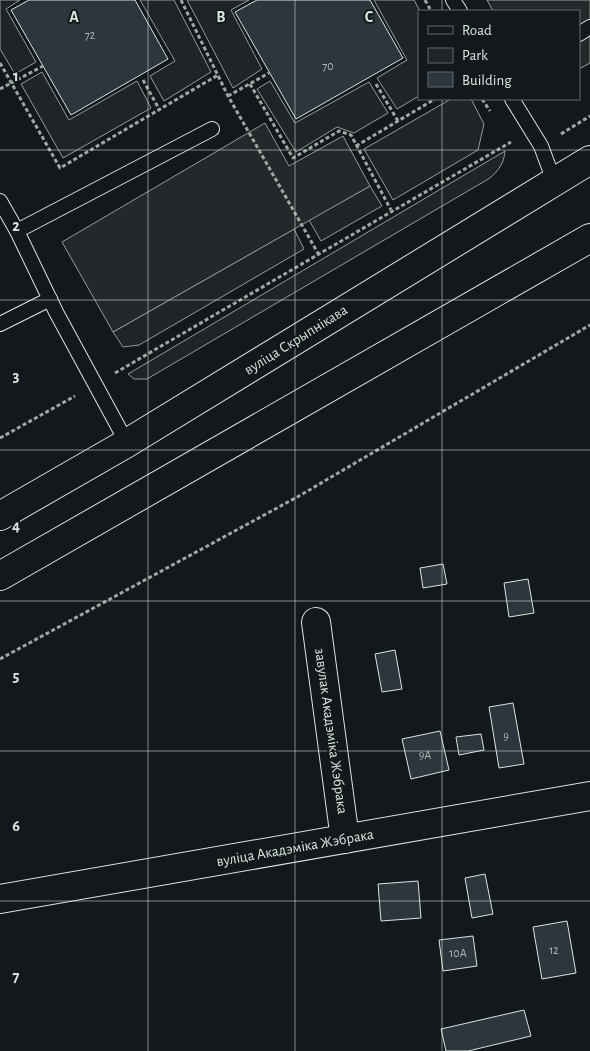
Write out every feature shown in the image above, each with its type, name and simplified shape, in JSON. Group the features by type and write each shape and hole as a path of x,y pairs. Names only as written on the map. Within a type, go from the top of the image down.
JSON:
{"main road":[{"name":"вуліца Скрыпнікава","path":"0,516 127,443 590,160"},
{"path":"0,576 590,238"},
{"name":"завулак Акадэміка Жэбрака","path":"316,622 345,840"},
{"name":"вуліца Акадэміка Жэбрака","path":"0,899 590,796"}],"lane":[{"path":"513,100 541,146 554,181"},
{"path":"17,231 212,129"},
{"path":"0,201 127,443"},
{"path":"0,324 50,299"}],"path":[{"path":"180,0 228,96 319,255"},
{"path":"0,63 60,168 218,74"},
{"path":"0,89 43,66"},
{"path":"228,96 269,73"},
{"path":"143,80 159,109"},
{"path":"250,84 293,158 339,131 351,135 391,210"},
{"path":"376,84 398,121"},
{"path":"356,146 433,100"},
{"path":"0,438 319,255 391,210 508,142 541,146 590,116"},
{"path":"0,659 299,496 590,325"}],"green space":[{"path":"0,0 20,0 6,9 36,62 15,74 0,49"},
{"path":"140,0 174,0 211,72 164,101 150,76 175,61"},
{"path":"187,0 249,0 231,10 262,69 233,88"},
{"path":"374,0 414,0 419,10 418,97 397,109 377,78 407,60"},
{"path":"42,72 69,120 137,81 151,108 63,158 21,84"},
{"path":"270,81 295,123 369,82 388,113 354,133 337,127 296,152 257,89"},
{"path":"449,100 472,100 484,124 478,150 393,200 364,149"},
{"path":"505,151 504,159 490,178 147,379 134,379 128,374"},
{"path":"370,186 382,206 321,241 309,220"},
{"path":"294,229 304,249 139,345 123,347 113,332"}],"shaded area":[{"path":"487,0 590,0 590,63 580,68 580,10 492,10"},
{"path":"265,123 289,166 343,136 370,186 113,332 62,242"}],"building":[{"path":"29,0 135,0 168,59 71,115 11,10"},
{"path":"257,0 370,0 403,58 296,119 235,12"},
{"path":"443,564 447,584 423,588 420,568"},
{"path":"528,579 534,613 509,617 504,583"},
{"path":"395,650 402,689 382,692 375,654"},
{"path":"513,703 524,764 499,768 489,707"},
{"path":"440,731 449,770 411,779 402,739"},
{"path":"481,734 484,750 459,755 456,737"},
{"path":"485,874 493,914 472,918 465,878"},
{"path":"418,881 421,918 381,921 378,884"},
{"path":"567,921 576,973 542,979 533,927"},
{"path":"473,936 477,966 443,971 439,940"},
{"path":"524,1010 531,1036 468,1051 446,1051 441,1029"}]}
